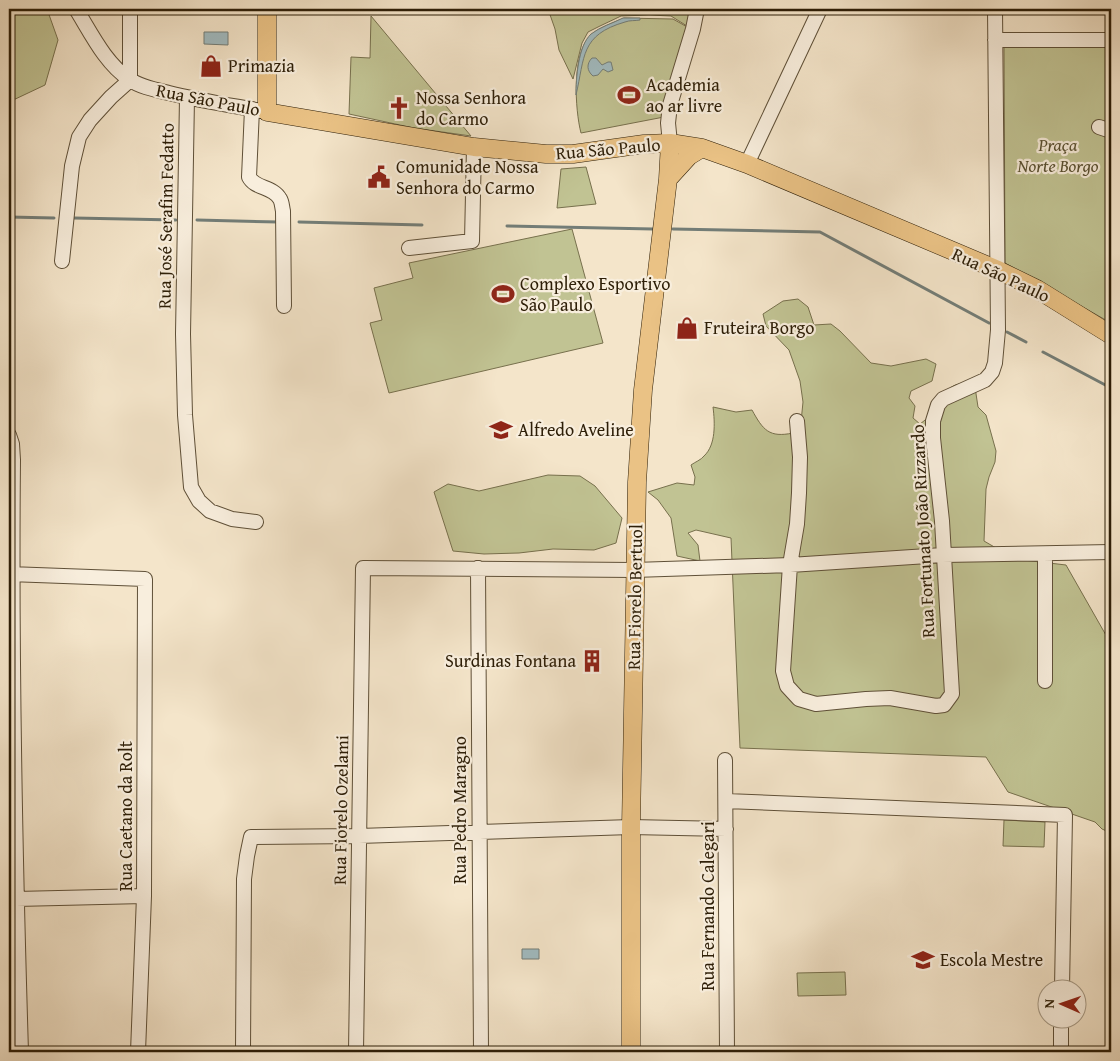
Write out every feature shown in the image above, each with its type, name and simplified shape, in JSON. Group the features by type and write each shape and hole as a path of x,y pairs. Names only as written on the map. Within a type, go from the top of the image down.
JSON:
{"main road":[{"path":"260,110 267,9"},
{"name":"Rua São Paulo","path":"260,110 474,148 546,154 573,154 644,144 670,143 702,148 747,164 998,270 1037,289 1111,335"},
{"name":"Rua Fiorelo Bertuol","path":"631,1052 631,827 637,482 643,390 668,179 670,143"},
{"path":"668,179 689,156 702,148"}],"street":[{"name":"Rua São Paulo","path":"76,9 103,53 130,80 153,90 187,98 260,110"},
{"path":"62,262 72,166 79,137 90,120 130,80 130,9"},
{"path":"670,143 668,123 670,105 693,29 696,9"},
{"path":"747,164 820,9"},
{"name":"Rua Fortunato João Rizzardo","path":"790,565 784,671 787,686 799,700 816,704 890,698 936,706 944,704 952,694 942,521 933,422 938,405 943,399 985,380 992,372 995,362 998,330 998,270 995,9"},
{"path":"995,40 1111,40"},
{"name":"Rua José Serafim Fedatto","path":"187,98 183,334 185,415 191,487 199,501 210,511 232,520 256,522"},
{"path":"260,110 249,177 252,182 273,191 280,198 283,211 284,306"},
{"path":"409,248 472,242 474,148"},
{"path":"790,565 800,493 800,457 796,421"},
{"path":"10,441 13,460 10,574 16,900 22,1052"},
{"path":"478,568 634,570 790,565 943,555 1111,552"},
{"path":"1045,554 1045,681"},
{"name":"Rua Fiorelo Ozelami","path":"356,1052 363,568 478,568"},
{"name":"Rua Pedro Maragno","path":"478,568 481,1052"},
{"name":"Rua Caetano da Rolt","path":"10,574 145,579 144,896 138,1052"},
{"name":"Rua Fernando Calegari","path":"725,760 727,1052"},
{"path":"726,801 1065,815 1062,978"},
{"path":"243,1052 244,879 251,837 359,836 631,827 726,829"},
{"path":"16,900 144,896"},
{"path":"1061,1028 1061,1052"}],"green space":[{"path":"9,9 47,9 58,40 45,85 9,102"},
{"path":"548,9 692,9 687,26 671,16 621,16 588,32 582,43 573,79 559,50 555,29"},
{"path":"371,16 471,136 414,128 349,114 351,57 370,58"},
{"path":"624,18 673,19 689,28 664,117 581,133 577,110 576,81 585,42 592,34 603,27"},
{"name":"Praça Norte Borgo","path":"1004,47 1111,47 1111,323 1005,263"},
{"path":"586,167 596,204 557,208 561,169"},
{"name":"Complexo Esportivo São Paulo","path":"572,229 603,343 389,393 370,323 382,320 374,288 413,278 409,263"},
{"path":"798,299 808,307 814,325 831,324 871,363 891,366 926,359 936,364 932,381 911,391 909,398 915,406 913,418 920,424 931,414 944,394 953,386 966,384 975,387 978,407 986,415 996,451 995,462 986,489 984,541 1015,559 1066,565 1111,644 1111,833 1102,829 1095,822 1008,792 986,757 740,748 731,538 696,530 688,533 698,545 700,561 677,556 671,518 658,500 648,492 677,483 694,485 695,477 691,465 703,457 713,440 713,407 736,412 752,410 763,427 768,431 778,434 793,433 801,422 803,402 800,381 789,350 766,326 763,314 783,301"},
{"path":"548,475 580,476 595,486 622,518 616,543 594,550 553,549 519,553 484,554 453,551 434,492 448,484 479,491"},
{"path":"1004,820 1045,822 1044,847 1003,846"},
{"path":"845,972 846,995 798,996 797,973"}],"water":[{"path":"623,18 640,18 640,20 627,21 610,27 592,41 584,59 576,95 579,63 583,46 587,39 602,27"},
{"path":"204,32 228,32 228,45 204,44"},
{"path":"592,58 596,58 602,65 611,62 613,70 608,72 603,69 598,75 593,76 589,72 588,67"},
{"path":"522,949 539,949 539,959 522,959"}],"waterway":[{"path":"9,217 54,218"},
{"path":"74,218 176,220"},
{"path":"197,220 278,222"},
{"path":"299,222 422,225"},
{"path":"507,226 653,229"},
{"path":"673,229 820,232 989,323"},
{"path":"1007,332 1026,342"},
{"path":"1043,352 1111,388"}],"place":[{"name":"Primazia","path":"211,66"},
{"name":"Academia ao ar livre","path":"629,95"},
{"name":"Nossa Senhora do Carmo","path":"399,108"},
{"name":"Comunidade Nossa Senhora do Carmo","path":"379,177"},
{"name":"Complexo Esportivo São Paulo","path":"503,294"},
{"name":"Fruteira Borgo","path":"687,328"},
{"name":"Alfredo Aveline","path":"501,430"},
{"name":"Surdinas Fontana","path":"592,661"},
{"name":"Escola Mestre","path":"923,960"}]}
